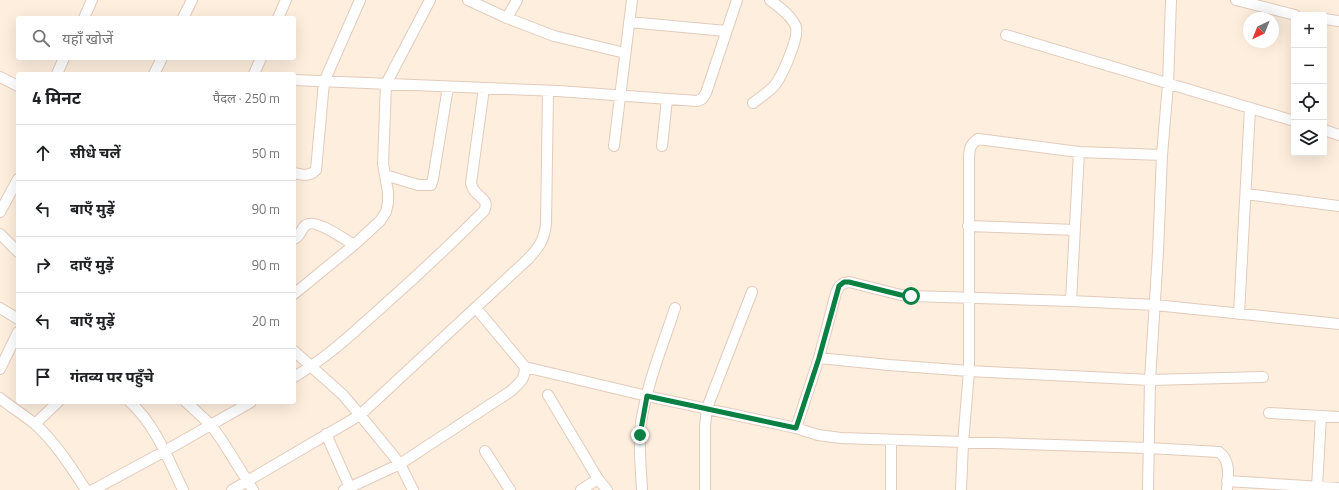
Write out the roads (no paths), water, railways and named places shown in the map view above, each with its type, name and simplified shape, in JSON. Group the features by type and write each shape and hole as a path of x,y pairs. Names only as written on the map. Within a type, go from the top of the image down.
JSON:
{"street":[{"path":"85,16 92,0"},
{"path":"184,16 192,0"},
{"path":"279,16 286,0"},
{"path":"296,174 304,176 312,174 316,170 324,82 360,0"},
{"path":"296,292 380,221 386,212 388,192 383,164 386,84 430,0"},
{"path":"468,0 507,18 554,36 625,53"},
{"path":"507,18 516,0"},
{"path":"614,146 619,95 632,0"},
{"path":"296,80 548,91 697,101 702,99 706,93 737,0"},
{"path":"753,103 773,87 779,79 797,34 793,20 770,0"},
{"path":"1148,490 1150,380 1162,155 1168,84 1171,0"},
{"path":"1236,0 1256,3 1291,14"},
{"path":"1327,19 1339,21"},
{"path":"629,22 726,31"},
{"path":"1006,35 1291,120"},
{"path":"58,72 63,60"},
{"path":"155,72 161,60"},
{"path":"255,72 260,60"},
{"path":"0,77 16,85"},
{"path":"385,175 418,185 431,185 448,87"},
{"path":"296,376 332,352 436,259 484,211 486,202 482,196 474,190 471,183 484,88"},
{"path":"232,490 360,415 540,247 545,236 548,91"},
{"path":"662,146 667,99"},
{"path":"1239,314 1250,108"},
{"path":"1327,131 1339,135"},
{"path":"961,490 969,371 969,149 972,143 978,139 1079,152 1162,155"},
{"path":"1071,301 1079,152"},
{"path":"0,212 16,183"},
{"path":"1246,194 1339,206"},
{"path":"296,238 301,234 304,226 310,223 317,224 354,244"},
{"path":"968,226 1075,230"},
{"path":"0,234 16,250"},
{"path":"796,428 819,358 836,293 839,286 844,282 906,296 968,297 1155,305 1339,324"},
{"path":"705,490 705,426 707,408 752,292"},
{"path":"0,308 16,318"},
{"path":"476,308 525,367 647,396 796,428 818,435 841,438 1149,448 1220,452 1228,462 1227,485 1339,488"},
{"path":"642,490 640,435 647,396 675,308"},
{"path":"0,369 16,336"},
{"path":"296,353 342,395 360,415 400,464 413,490"},
{"path":"819,358 969,371 1150,380 1263,377"},
{"path":"326,434 348,489 400,464 511,391 522,381 525,375 525,367"},
{"path":"548,395 598,479 607,490"},
{"path":"0,398 35,424 64,456 86,490"},
{"path":"35,424 56,404"},
{"path":"132,404 147,422 165,451 183,490"},
{"path":"188,404 211,425 253,490"},
{"path":"93,490 248,404"},
{"path":"1269,413 1339,417"},
{"path":"1312,488 1321,416"},
{"path":"891,440 891,490"},
{"path":"485,451 510,490"},
{"path":"581,490 598,479"}]}
